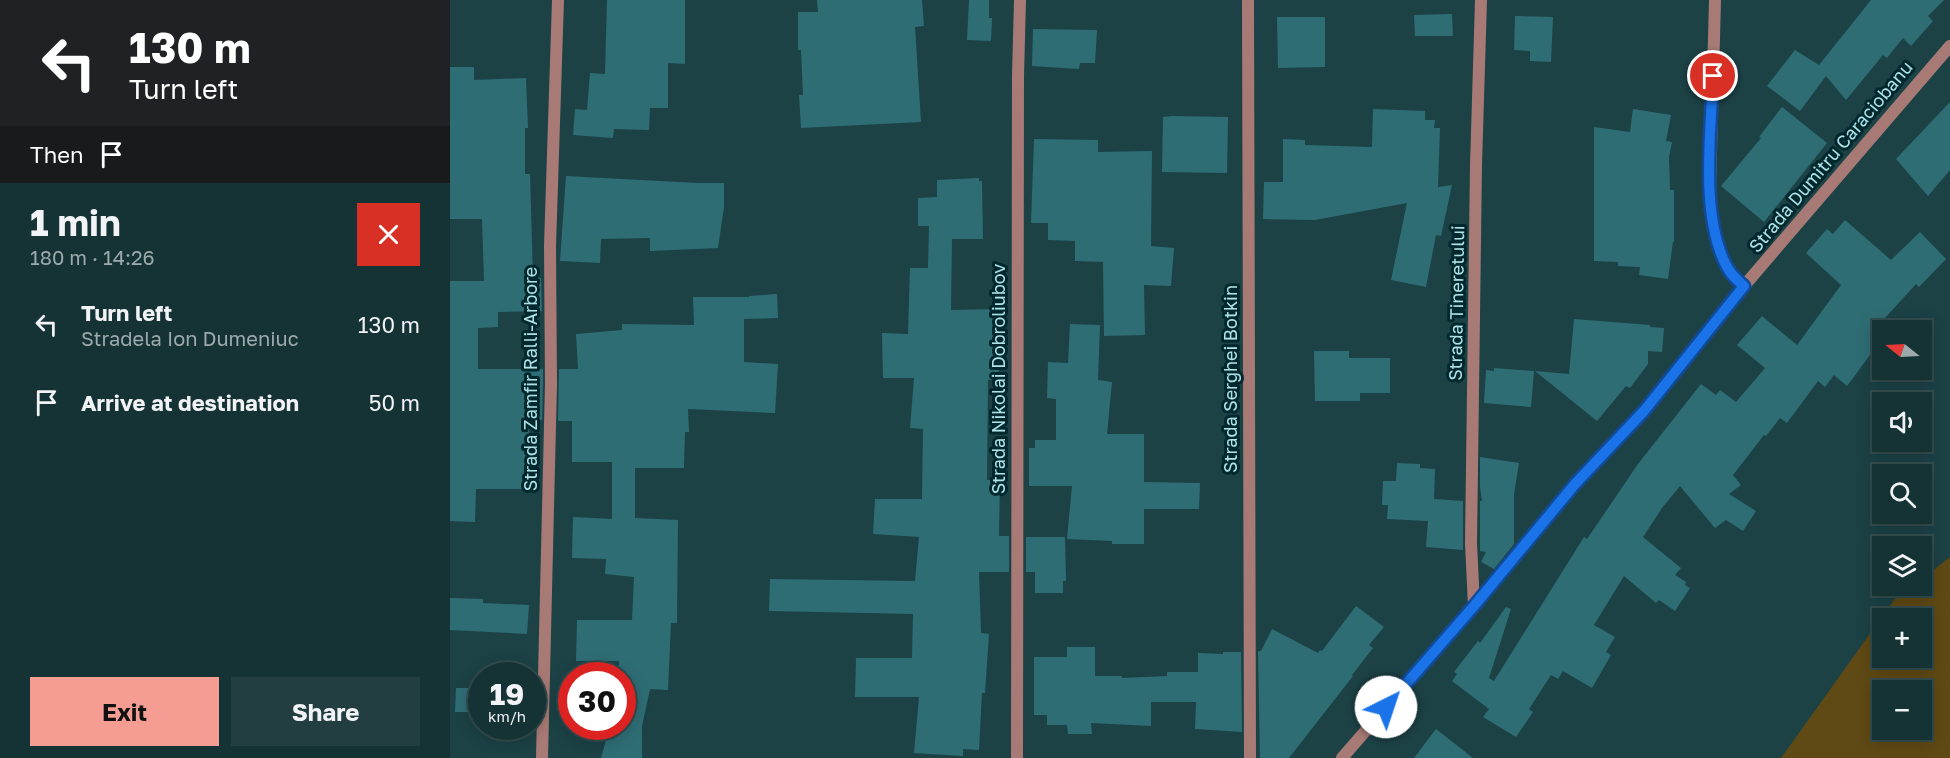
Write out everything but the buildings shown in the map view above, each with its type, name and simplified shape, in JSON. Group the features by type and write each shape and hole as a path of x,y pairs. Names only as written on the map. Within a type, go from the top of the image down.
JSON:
{"street":[{"name":"Strada Zamfir Ralli-Arbore","path":"542,758 551,384 550,246 558,0"},
{"name":"Strada Nikolai Dobroliubov","path":"1017,758 1017,110 1020,0"},
{"name":"Strada Serghei Botkin","path":"1248,0 1250,758"},
{"name":"Strada Tineretului","path":"1474,606 1471,543 1476,165 1481,0"},
{"path":"1715,0 1711,213 1718,245 1726,265 1744,286"},
{"name":"Strada Dumitru Caraciobanu","path":"1342,758 1474,606 1575,484 1644,411 1744,286 1950,46"}],"shaded area":[{"path":"1950,557 1950,758 1781,758 1872,631 1872,668 1932,668 1932,608 1888,608 1899,596 1932,596 1932,571"}],"route":[{"path":"1386,707 1474,606 1575,484 1644,411 1744,286 1726,265 1718,245 1711,213 1713,76"}]}
